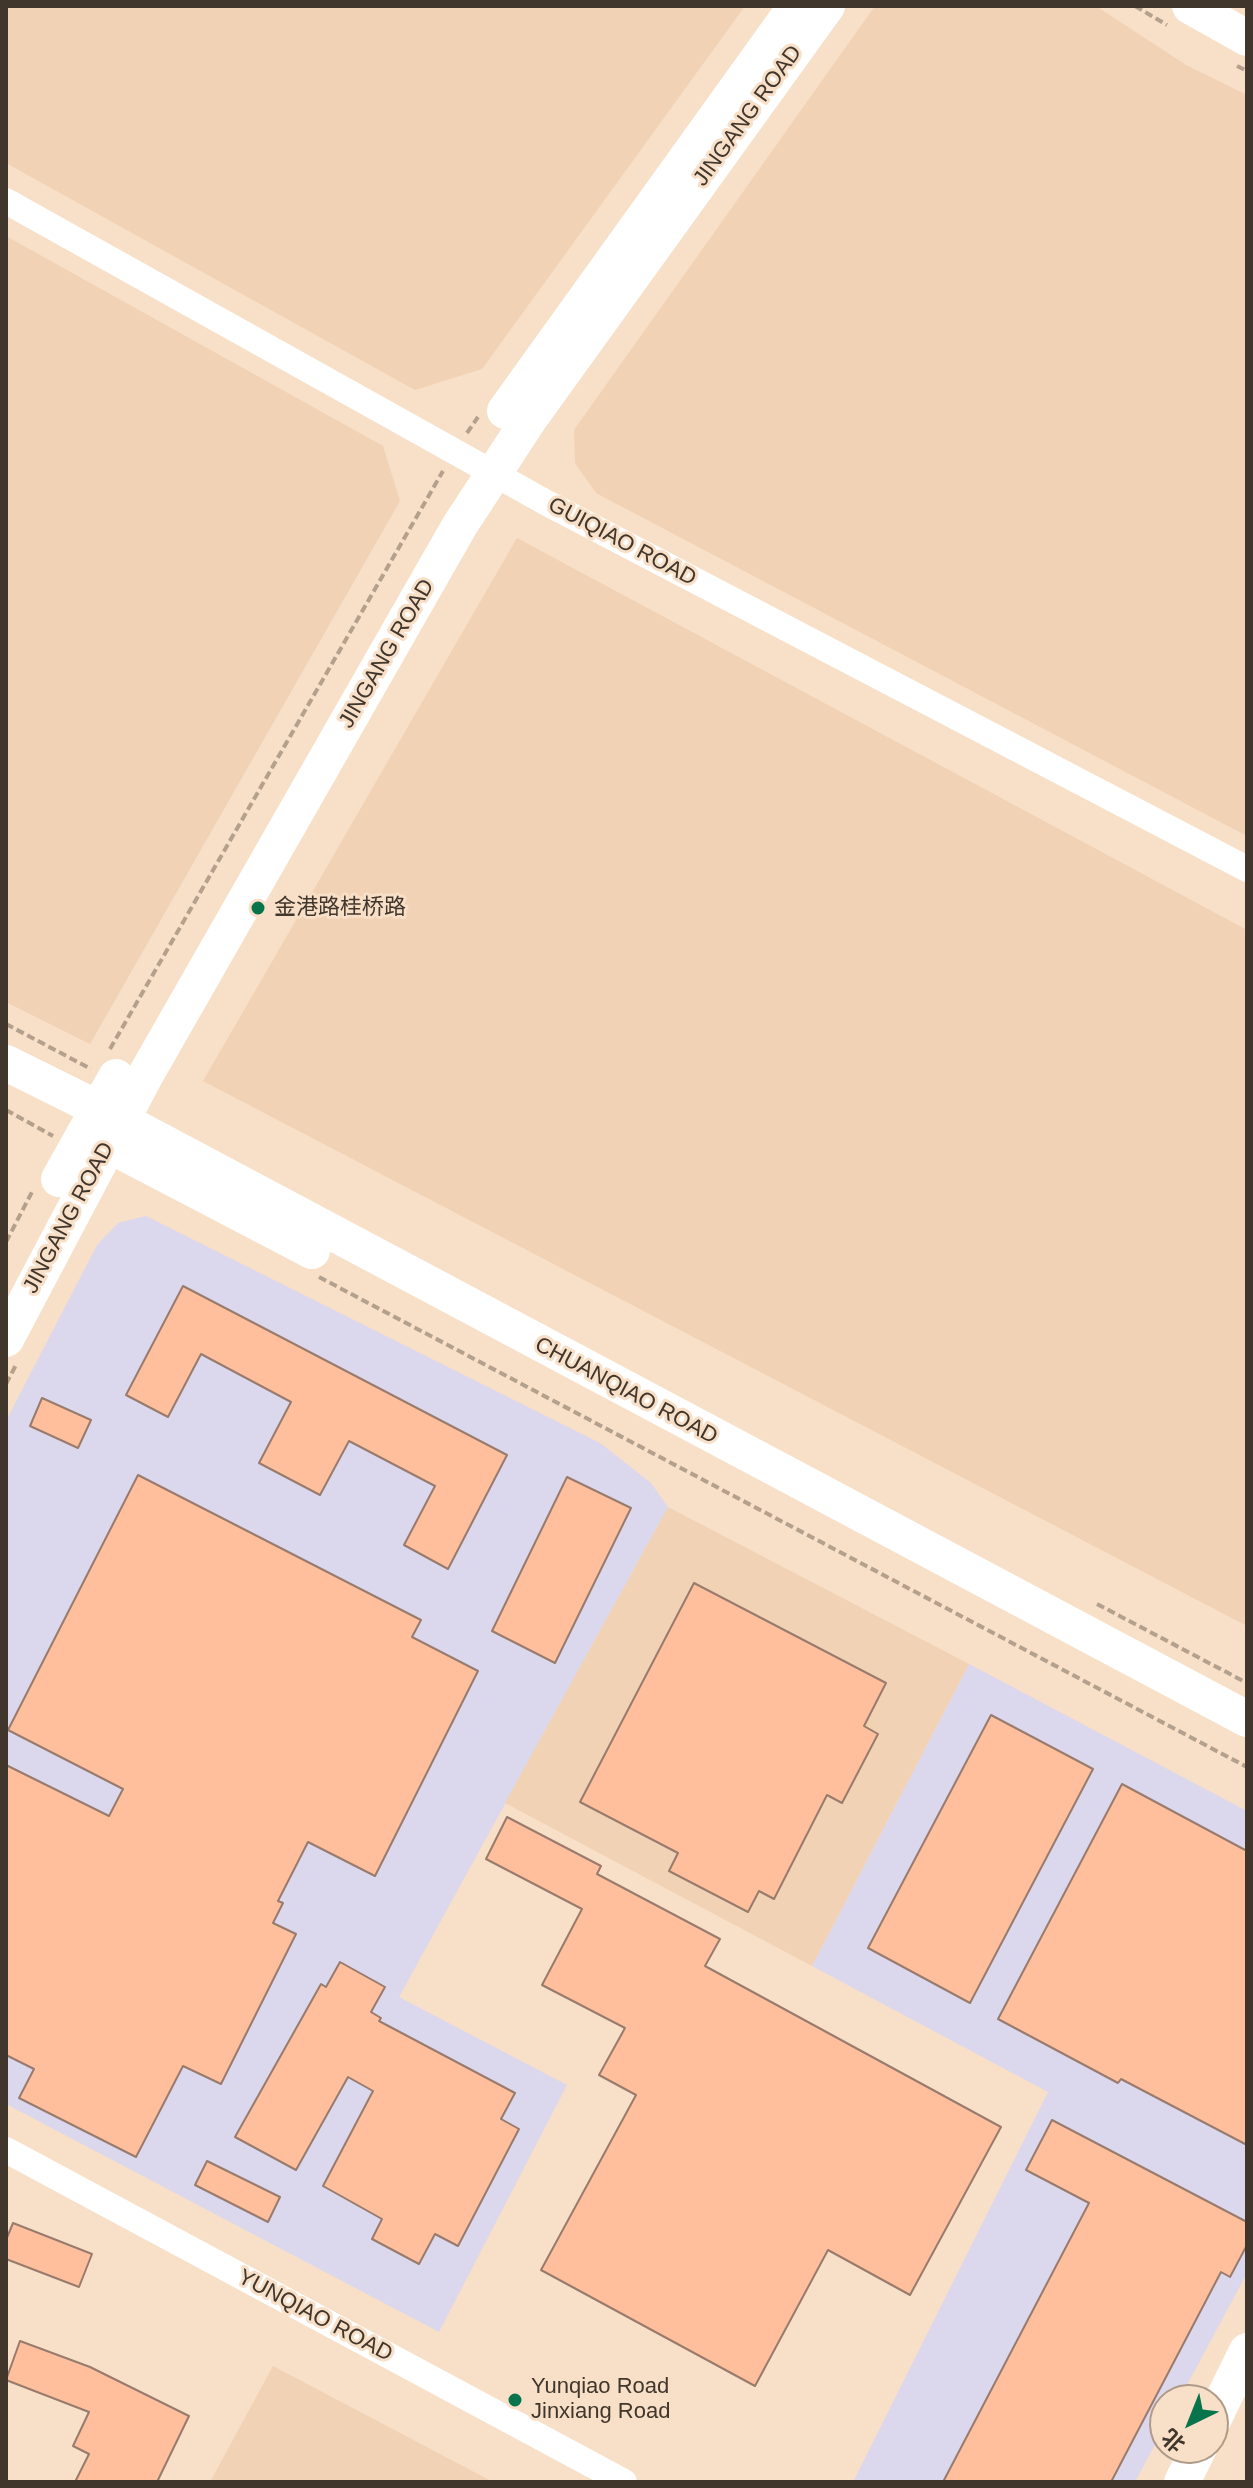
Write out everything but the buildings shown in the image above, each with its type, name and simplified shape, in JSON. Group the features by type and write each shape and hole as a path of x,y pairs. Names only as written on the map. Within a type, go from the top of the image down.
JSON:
{"street":[{"name":"JINGANG ROAD","path":"6,1284 90,1128 473,461 796,6"},
{"name":"JINGANG ROAD","path":"473,461 827,6"},
{"path":"1190,6 1247,38"},
{"name":"GUIQIAO ROAD","path":"6,201 473,461 1247,869"},
{"name":"CHUANQIAO ROAD","path":"6,1063 90,1128 1247,1742"},
{"name":"CHUANQIAO ROAD","path":"6,1089 90,1128 1247,1719"},
{"name":"JINGANG ROAD","path":"13,1347 90,1128"},
{"name":"YUNQIAO ROAD","path":"6,2150 624,2482"},
{"path":"1229,2388 1247,2351"},
{"path":"1182,2482 1191,2464"}],"path":[{"path":"107,1055 473,461 479,416"},
{"path":"6,1110 90,1128"},
{"path":"6,1242 37,1182"},
{"path":"308,1271 1247,1767"},
{"path":"6,1384 13,1347"}],"shaded area":[{"path":"6,6 745,6 482,369 415,390 6,163"},
{"path":"875,6 1096,6 1186,65 1247,95 1247,836 596,493 575,463 574,430"},
{"path":"6,236 383,446 400,501 90,1044 6,1002"},
{"path":"517,538 1247,930 1247,1626 203,1081"},
{"path":"146,1216 600,1443 651,1483 668,1507 399,1997 567,2085 439,2332 6,2104 6,1421 97,1245 118,1223"},
{"path":"668,1507 969,1664 812,1966 505,1803"},
{"path":"969,1664 1247,1811 1247,2273 1188,2384 1149,2384 1149,2456 1135,2482 853,2482 1048,2092 812,1966"},
{"path":"273,2366 493,2482 210,2482"}],"place":[{"name":"金港路桂桥路","path":"258,908"},
{"name":"Yunqiao Road Jinxiang Road","path":"515,2400"}]}
